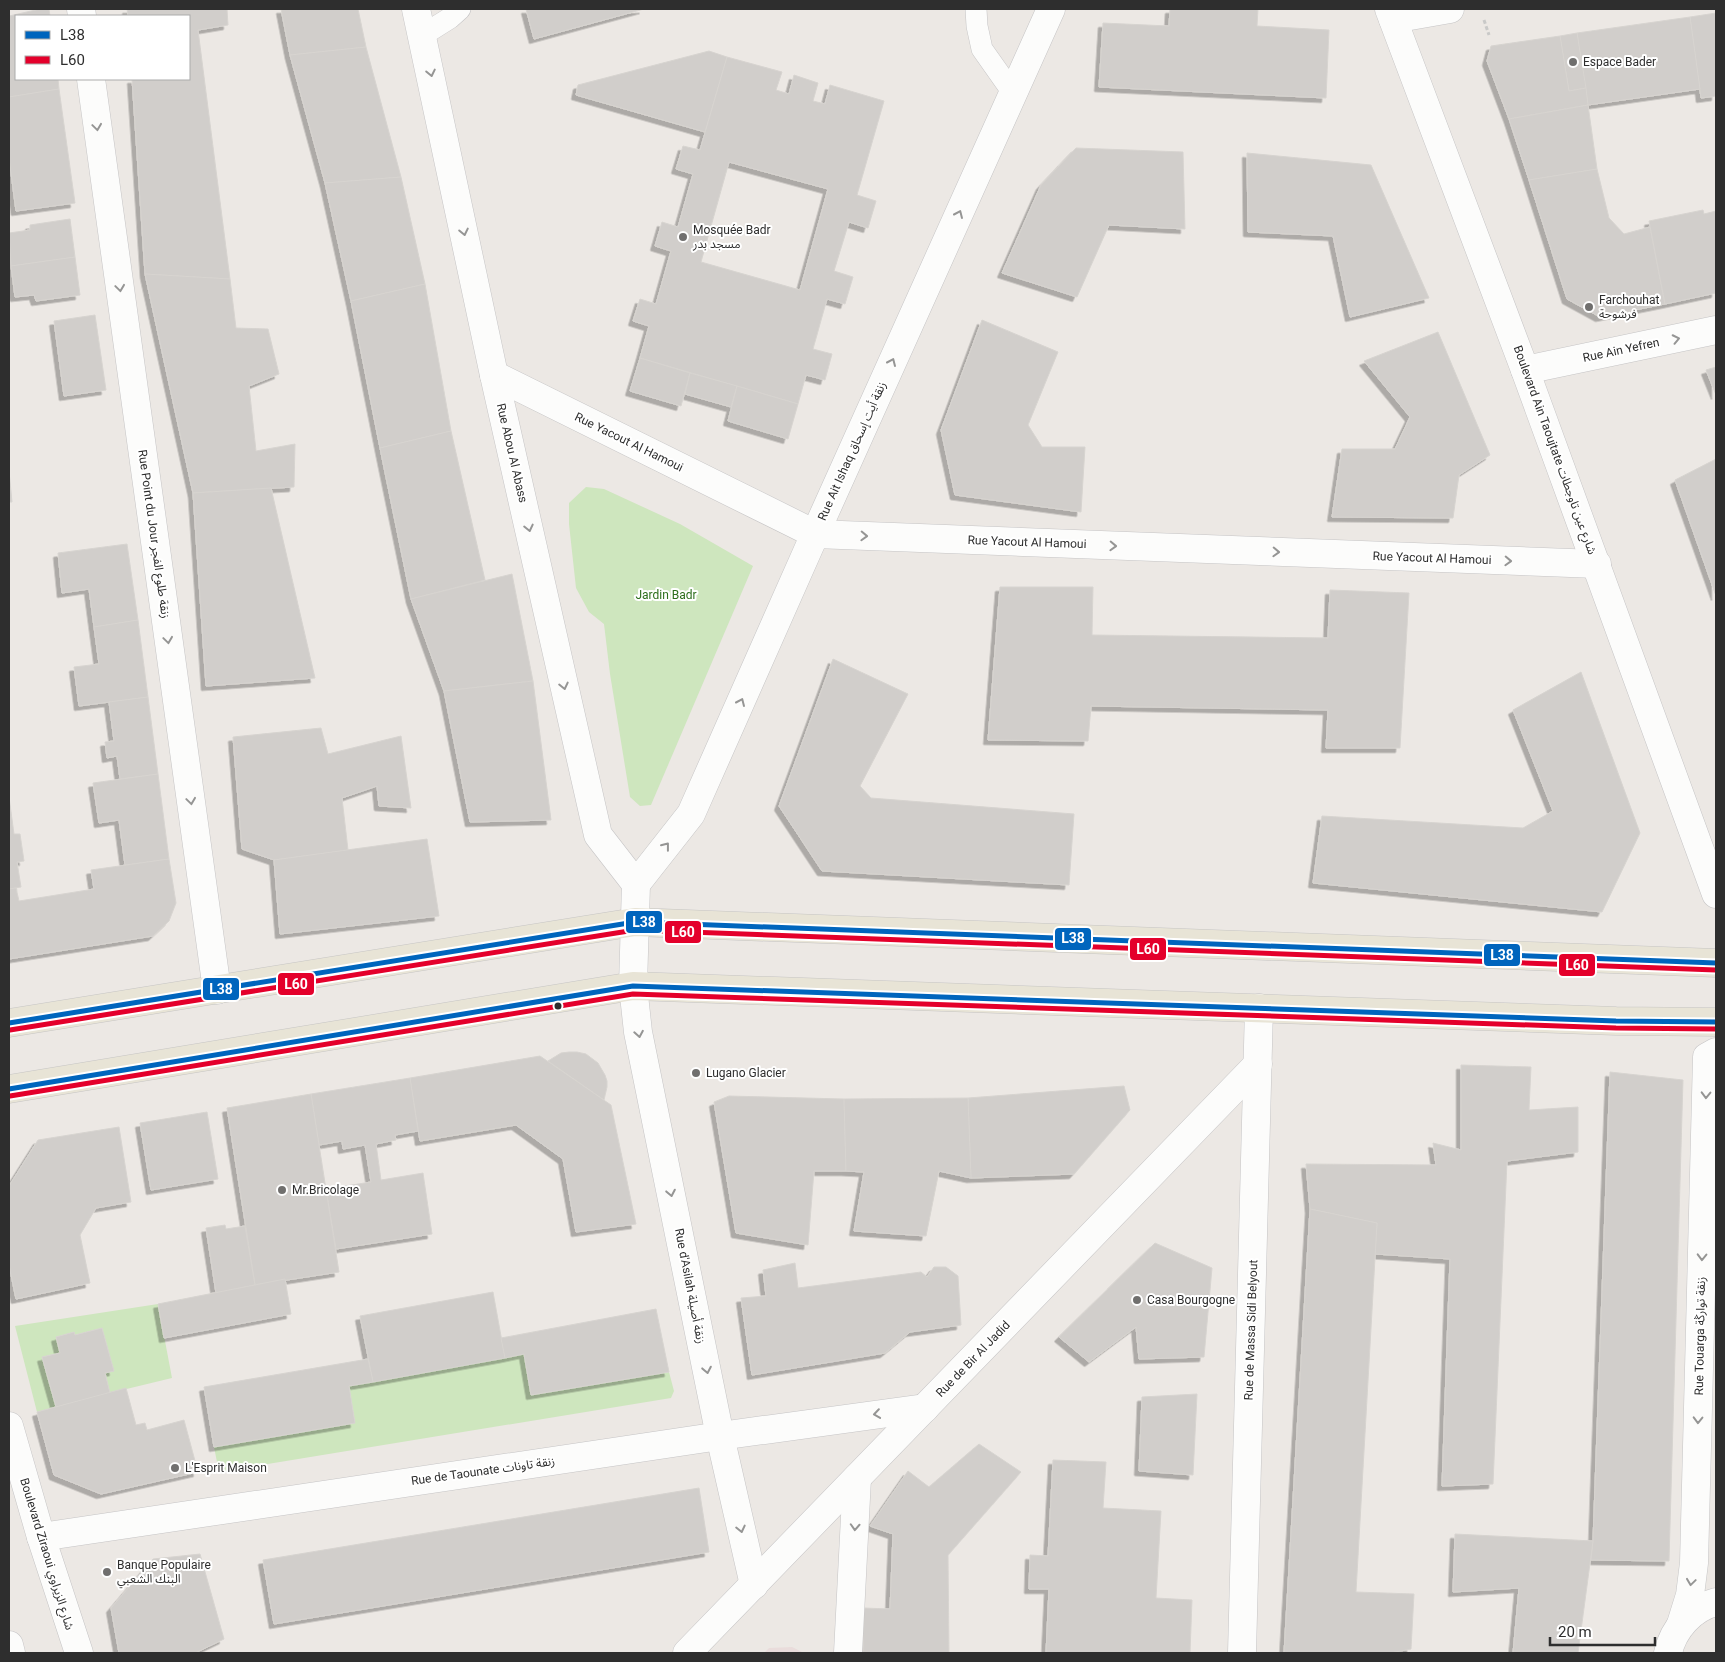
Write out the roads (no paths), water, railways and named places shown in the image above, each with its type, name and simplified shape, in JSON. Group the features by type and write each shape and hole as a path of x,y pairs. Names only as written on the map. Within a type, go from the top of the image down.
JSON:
{"main road":[{"path":"9,1023 635,922 1716,963"},
{"path":"9,1089 633,986 1616,1021 1716,1022"}],"street":[{"name":"Rue Abou Al Abass","path":"416,9 494,375 598,835 636,884"},
{"name":"Rue Ait Ishaq زنقة أيت إسحاق","path":"636,884 691,814 1051,9"},
{"path":"1391,14 1450,9"},
{"name":"Boulevard Ain Taoujtate شارع عين تاوجطات","path":"1391,14 1597,564 1716,894"},
{"name":"Rue Point du Jour زنقة طلوع الفجر","path":"91,80 217,990"},
{"name":"Rue Ain Yefren","path":"1525,370 1716,330"},
{"name":"Rue Yacout Al Hamoui","path":"494,375 815,534 1597,564"},
{"name":"Rue d'Asilah زنقة أصيلة","path":"636,884 633,986 638,1032 720,1436 754,1585"},
{"name":"Rue de Massa Sidi Belyout","path":"1242,1653 1259,1008"},
{"name":"Rue Touarga زنقة توارݣة","path":"1681,1624 1690,1594 1694,1563 1707,1057 1716,1052"},
{"name":"Rue de Bir Al Jadid","path":"688,1653 1258,1064"},
{"name":"Rue de Taounate زنقة تاونات","path":"41,1537 720,1436 926,1408"},
{"name":"Boulevard Ziraoui شارع الزيراوي","path":"9,1426 41,1537 78,1653"},
{"path":"848,1653 857,1478"},
{"path":"1668,1653 1670,1643 1681,1624 1696,1611 1716,1602"},
{"path":"9,1645 11,1653"}],"lane":[{"path":"423,35 450,18 460,9"},
{"path":"976,9 982,49 1013,92"}],"place":[{"name":"Espace Bader","path":"1573,62"},
{"name":"Mosquée Badr مسجد بدر","path":"683,237"},
{"name":"Farchouhat فرشوحة","path":"1589,307"},
{"name":"Lugano Glacier","path":"696,1073"},
{"name":"Mr.Bricolage","path":"282,1190"},
{"name":"Casa Bourgogne","path":"1137,1300"},
{"name":"L'Esprit Maison","path":"175,1468"},
{"name":"Banque Populaire البنك الشعبي","path":"107,1572"}],"park label":[{"name":"Jardin Badr","path":"666,595"}]}
